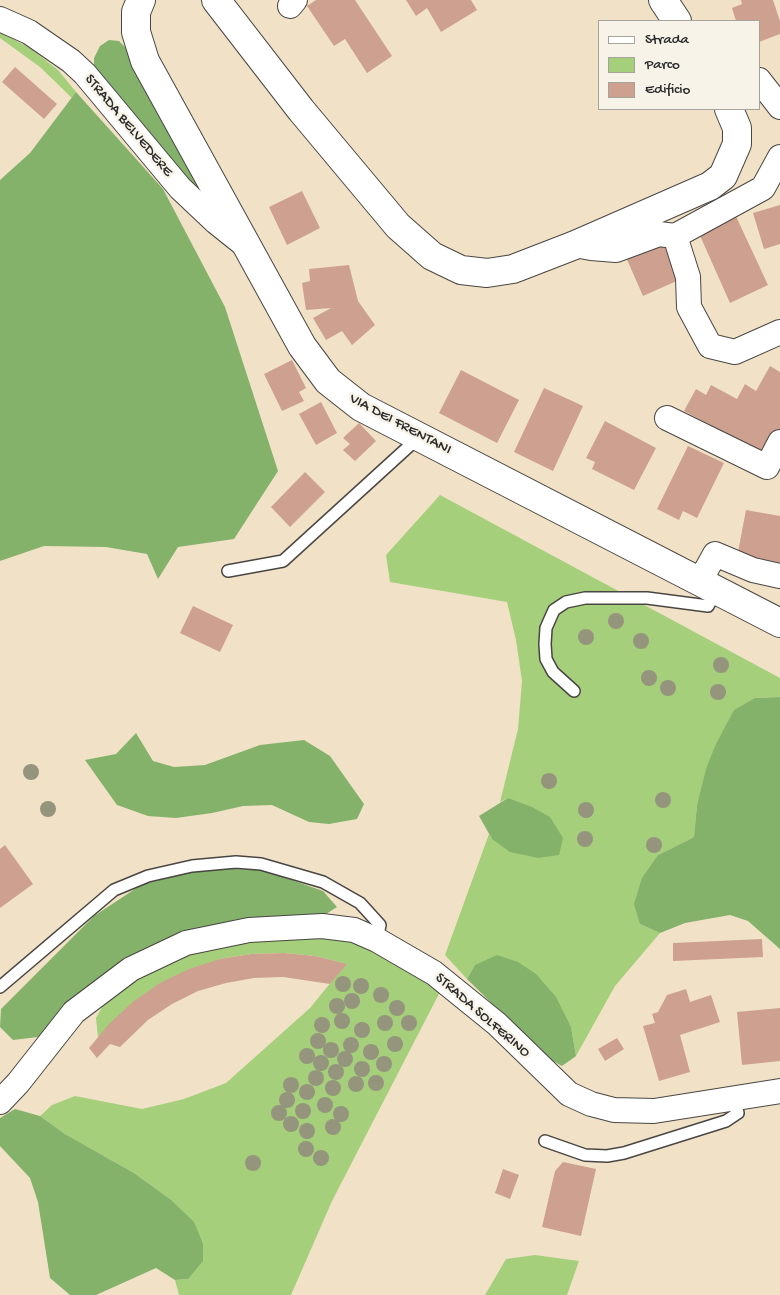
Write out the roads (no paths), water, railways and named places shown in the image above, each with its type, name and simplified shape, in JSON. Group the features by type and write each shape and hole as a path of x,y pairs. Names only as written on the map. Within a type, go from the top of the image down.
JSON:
{"main road":[{"name":"VIA DEI FRENTANI","path":"141,0 136,12 136,32 144,61 302,346 328,381 361,407 780,623"},
{"path":"216,0 301,110 392,219 432,256 461,270 487,273 512,268 575,244 710,186 723,176 737,144 736,128 729,110"},
{"path":"663,0 676,20"}],"street":[{"name":"STRADA BELVEDERE","path":"0,19 29,32 71,61 85,74 180,188 216,222 247,246"},
{"path":"760,81 780,107"},
{"path":"575,244 590,248 616,250 658,234 675,236 763,188 780,157"},
{"path":"675,236 688,277 689,307 710,346 735,352 780,332"},
{"path":"666,418 767,466 780,442"},
{"path":"709,585 715,554 753,570 780,576"},
{"name":"STRADA SOLFERINO","path":"0,1102 18,1083 74,1012 131,969 186,943 249,930 322,926 354,930 377,940 434,972 497,1024 569,1094 591,1104 614,1110 654,1111 780,1091"}],"lane":[{"path":"228,572 283,561 419,436"},
{"path":"574,691 553,672 546,659 546,628 554,610 566,602 585,598 648,598 708,606 709,585"},
{"path":"0,987 114,890 148,876 192,866 236,862 261,864 322,882 360,903 380,925 377,940"},
{"path":"545,1140 585,1155 607,1156 624,1153 726,1121 738,1113 735,1098"}]}
